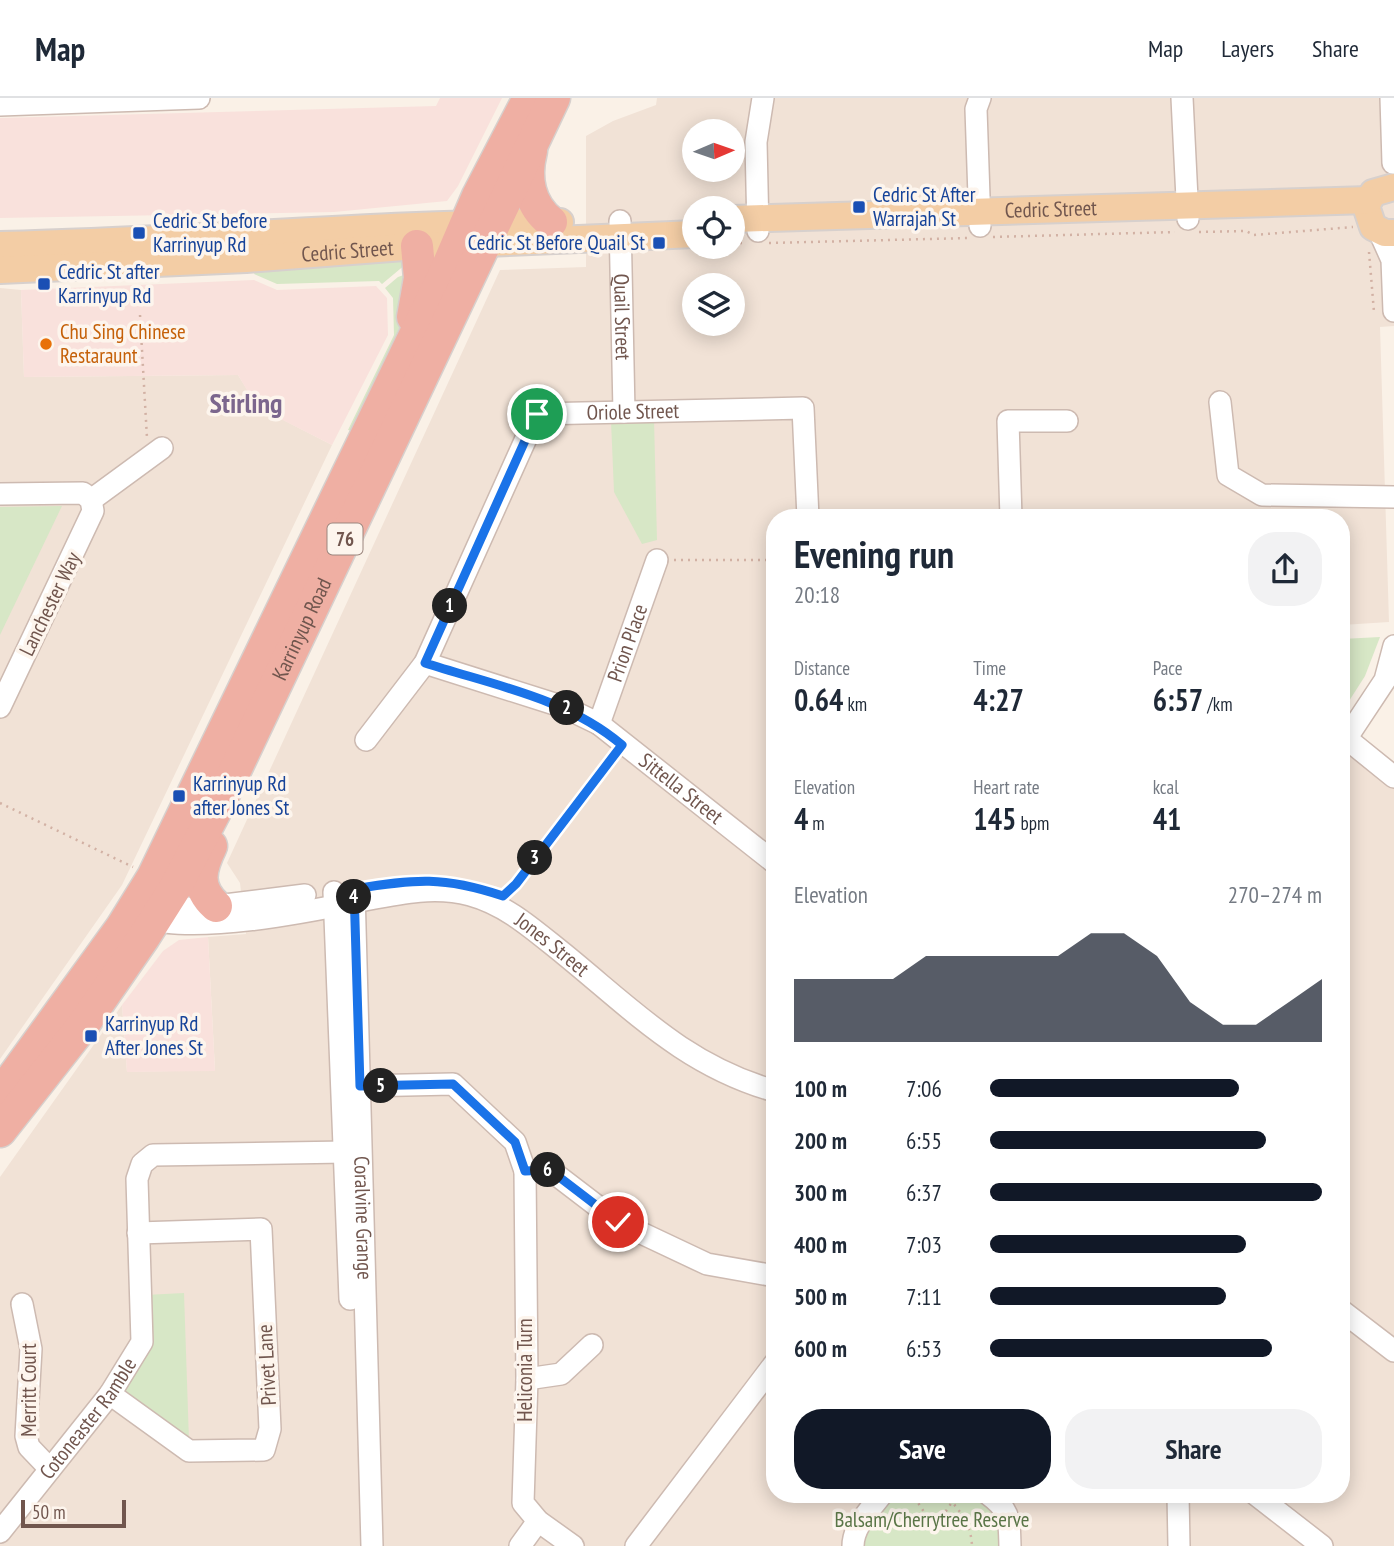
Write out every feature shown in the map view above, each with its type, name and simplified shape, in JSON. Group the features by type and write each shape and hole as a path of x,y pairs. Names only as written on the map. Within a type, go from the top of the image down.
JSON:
{"highway":[{"name":"Karrinyup Road","path":"0,1095 221,800 475,233 529,98"},
{"name":"Karrinyup Road","path":"0,1131 81,1028 147,901 400,366 554,98"},
{"path":"536,133 528,162 528,184 533,203 551,222"},
{"path":"400,366 418,292 417,246"},
{"path":"216,906 202,889 200,876 215,838 221,800"}],"main road":[{"path":"1373,227 1380,189 1393,175"},
{"name":"Cedric Street","path":"748,231 983,228 1332,216 1373,227"},
{"name":"Cedric Street","path":"246,248 417,246 475,233 551,222 682,233"},
{"name":"Cedric Street","path":"0,270 67,256 475,233 620,229 682,222"},
{"name":"Cedric Street","path":"0,245 67,256"}],"street":[{"path":"0,105 199,98"},
{"path":"748,231 763,98"},
{"path":"980,98 976,109 983,228"},
{"path":"1182,98 1188,222"},
{"path":"1391,98 1393,175"},
{"path":"1373,227 1393,257 1384,312"},
{"name":"Quail Street","path":"620,229 624,412"},
{"path":"1220,402 1228,475 1262,495 1394,496"},
{"name":"Oriole Street","path":"366,740 425,663 537,414 803,408 807,509"},
{"path":"1011,509 1008,421 1067,421"},
{"path":"0,494 70,491 83,493 91,500 158,451"},
{"name":"Lanchester Way","path":"0,707 89,521 93,510 91,500"},
{"name":"Prion Place","path":"598,724 657,560"},
{"path":"1350,733 1385,680 1394,646"},
{"name":"Sittella Street","path":"425,663 564,707 598,724 766,856"},
{"path":"1350,746 1394,777"},
{"name":"Jones Street","path":"147,901 184,925 207,924 428,879 471,885 503,896 538,919 687,1037 723,1058 766,1073"},
{"name":"Jones Street","path":"147,901 192,909 427,891 459,893 488,902 518,918 688,1055 728,1075 766,1088"},
{"name":"Coralvine Grange","path":"344,897 360,1086 372,1546"},
{"name":"Coralvine Grange","path":"344,897 346,1152 358,1546"},
{"path":"360,1086 453,1084 515,1142 525,1171 550,1170 618,1222 707,1264 766,1274"},
{"name":"Cotoneaster Ramble","path":"0,1532 110,1394 142,1342 136,1179 142,1164 153,1155 346,1152"},
{"name":"Heliconia Turn","path":"525,1171 527,1379 523,1503 538,1521 573,1546"},
{"name":"Privet Lane","path":"110,1394 189,1451 264,1450 270,1429 261,1229 138,1233"},
{"name":"Merritt Court","path":"22,1304 32,1349 26,1436 29,1447 50,1469"},
{"path":"1350,1317 1394,1351"},
{"path":"1350,1332 1394,1365"},
{"path":"527,1379 561,1374 592,1345"},
{"path":"636,1546 766,1375"},
{"path":"853,1546 853,1538 875,1503"},
{"path":"1000,1503 1004,1506 1009,1521 1010,1546"},
{"path":"1178,1503 1179,1546"},
{"path":"1267,1503 1322,1546"},
{"path":"520,1546 538,1521"}],"path":[{"path":"748,231 1188,222 1246,231 1254,235 1373,227 1384,312"},
{"path":"141,316 145,431 158,451"},
{"path":"657,560 766,560"},
{"path":"503,896 516,884 622,745"},
{"path":"0,803 147,901"},
{"path":"919,1503 926,1515 944,1514 951,1503"},
{"path":"953,1503 964,1515 972,1533 972,1546"}],"shaded area":[{"path":"440,98 502,98 458,186 447,201 334,212 0,218 0,118 436,106"},
{"path":"657,98 1394,98 1394,326 1380,327 1389,622 1350,624 1350,509 766,509 766,1503 1350,1503 1351,752 1394,787 1394,1546 0,1546 0,1177 122,1005 127,1072 215,1070 208,937 246,934 240,883 227,863 500,270 586,267 586,136 613,121 656,105"},
{"path":"254,280 277,290 376,286 387,298 388,335 332,445 257,407 238,375 24,377 21,290"},
{"path":"0,288 21,290 24,377 238,375 258,407 332,445 122,885 0,1059"},
{"path":"208,937 215,1071 127,1072 122,1005 163,951 179,940"}],"green space":[{"path":"385,255 406,264 382,284 379,281 277,284 254,274 256,269"},
{"path":"412,272 406,314 365,401 360,427 354,431 348,430 394,335 393,298 385,288 398,277"},
{"path":"654,419 657,540 642,544 614,492 611,421"},
{"path":"62,506 0,635 0,507"},
{"path":"1380,637 1365,676 1350,699 1350,639"},
{"path":"184,1293 189,1441 118,1392 145,1295"},
{"name":"Balsam/Cherrytree Reserve","path":"877,1503 991,1503 1010,1546 853,1546"}],"place":[{"name":"Cedric St After Warrajah St","path":"859,207"},
{"name":"Cedric St before Karrinyup Rd","path":"139,233"},
{"name":"Cedric St Before Quail St","path":"659,243"},
{"name":"Cedric St after Karrinyup Rd","path":"44,284"},
{"name":"Chu Sing Chinese Restaraunt","path":"46,344"},
{"name":"Karrinyup Rd after Jones St","path":"179,796"},
{"name":"Karrinyup Rd After Jones St","path":"91,1036"}],"district":[{"name":"Stirling","path":"246,403"}],"route":[{"path":"537,414 425,663 564,707 598,724 622,745 516,884 503,896 471,885 428,879 354,889 360,1086 453,1084 515,1142 525,1171 550,1170 618,1222"}]}
